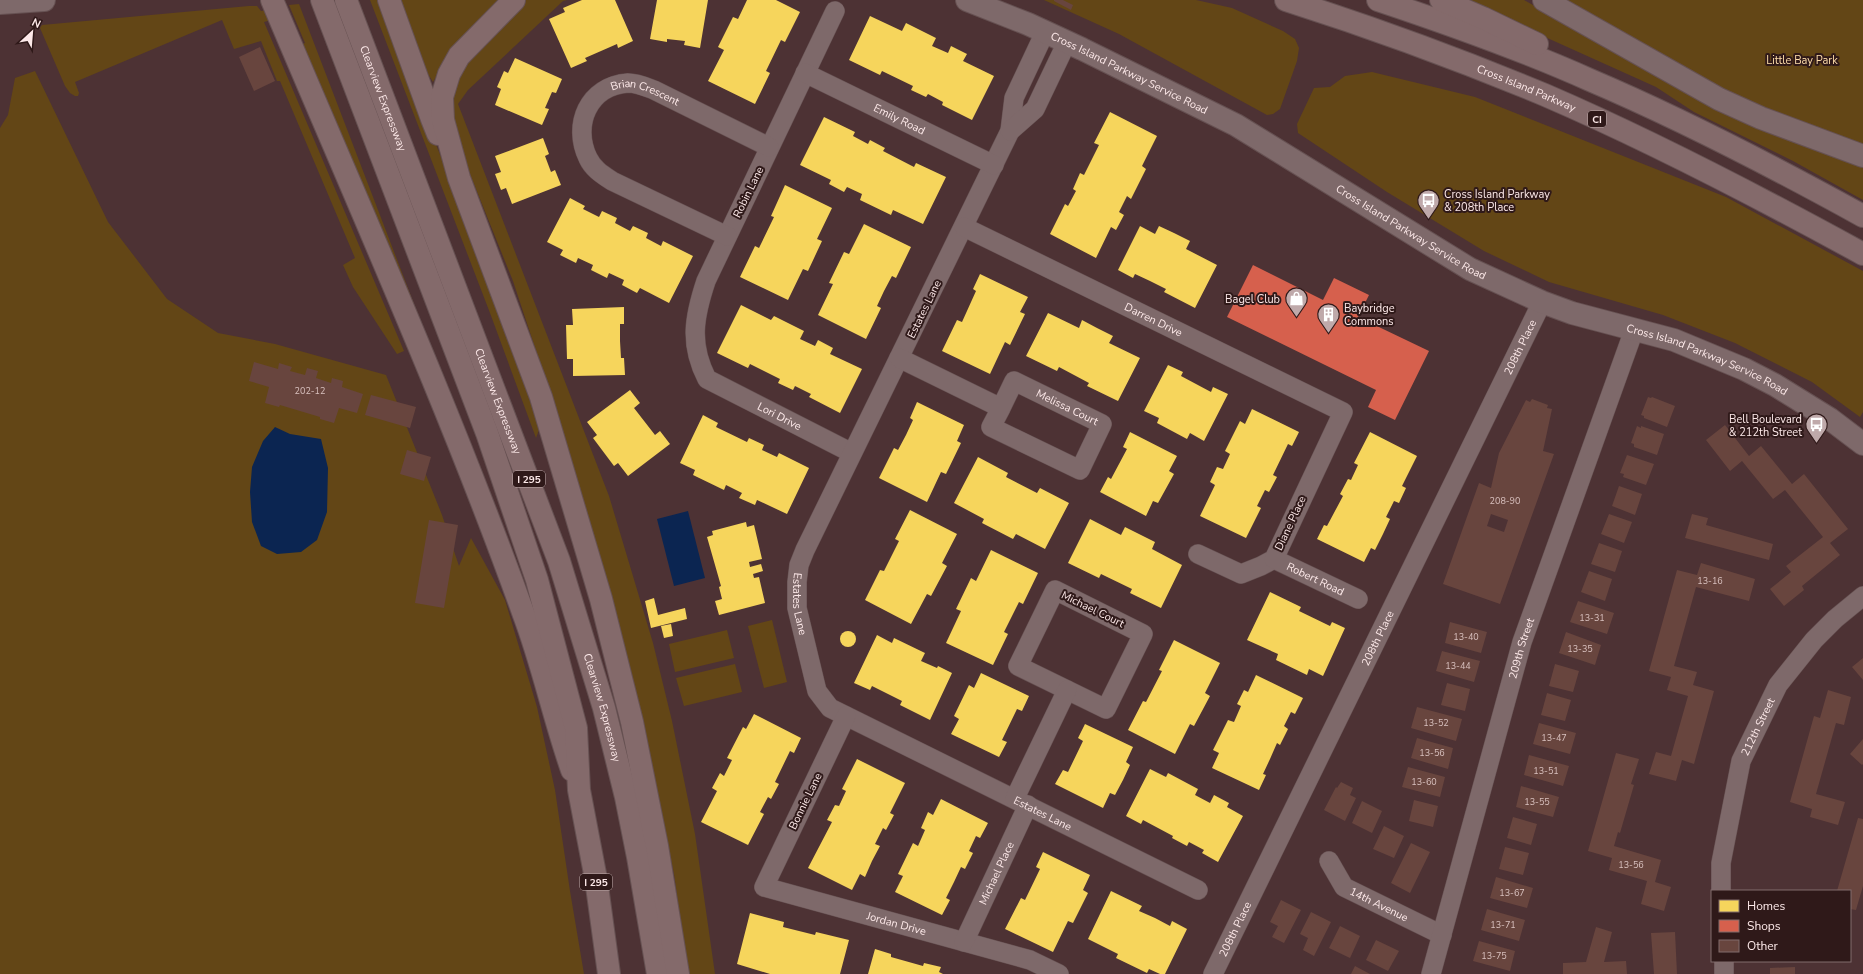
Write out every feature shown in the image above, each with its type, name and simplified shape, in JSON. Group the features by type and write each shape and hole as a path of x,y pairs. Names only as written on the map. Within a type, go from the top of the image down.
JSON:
{"highway":[{"path":"272,0 402,305 488,519 526,617 561,739 579,790"},
{"name":"Clearview Expressway","path":"346,0 559,561 604,708 626,797 640,865 658,974"},
{"path":"389,0 432,119 459,178 541,397 601,599 632,722 657,846 678,974"},
{"path":"459,178 442,120 442,97 449,74 459,56 514,0"},
{"path":"1268,0 1319,11"},
{"name":"Cross Island Parkway","path":"1286,0 1461,61 1566,105 1684,159 1863,254"},
{"path":"1378,0 1445,23 1554,64 1701,130"},
{"path":"1441,0 1552,51 1863,216"},
{"name":"Clearview Expressway","path":"322,1 517,517 537,580 576,728 579,790 596,879 609,974"}],"street":[{"path":"0,3 44,0"},
{"name":"Cross Island Parkway Service Road","path":"967,0 1067,42 1236,125 1470,269 1542,302 1572,313 1674,340 1744,369 1775,385 1830,419 1863,444"},
{"path":"1544,0 1720,99 1761,118 1863,156"},
{"name":"Robin Lane","path":"707,379 700,366 695,346 695,325 698,304 706,281 835,11"},
{"name":"Estates Lane","path":"1045,32 1014,98 1010,131 805,550 799,565 797,582 797,608 817,691 830,708 1198,890"},
{"name":"Estates Lane","path":"1010,131 1034,109 1067,42"},
{"name":"Emily Road","path":"805,73 994,165"},
{"name":"Brian Crescent","path":"727,236 612,181 598,172 588,159 582,142 581,126 584,112 592,100 613,86 628,83 640,84 770,147"},
{"name":"Darren Drive","path":"964,227 1343,412"},
{"name":"208th Place","path":"1213,974 1542,302"},
{"name":"209th Street","path":"1431,974 1522,642 1634,330"},
{"path":"899,358 1001,408"},
{"name":"Lori Drive","path":"707,379 852,453"},
{"name":"Melissa Court","path":"1014,381 1102,424 1080,470 991,427 1001,408 1014,381"},
{"name":"Diane Place","path":"1198,554 1241,574 1262,566 1274,559 1343,412"},
{"name":"Robert Road","path":"1274,559 1358,599"},
{"name":"Michael Court","path":"1055,590 1143,634 1106,709 1067,690 1018,666 1055,590"},
{"name":"212th Street","path":"1721,890 1721,863 1742,762 1778,685 1814,640 1835,619 1863,596"},
{"path":"1021,802 1067,690"},
{"name":"Bonnie Lane","path":"764,887 846,716"},
{"name":"Michael Place","path":"964,942 1021,802"},
{"name":"14th Avenue","path":"1329,861 1344,887 1442,935"},
{"name":"Jordan Drive","path":"764,887 964,942 1026,967 1059,974"},
{"path":"1724,962 1724,974"}],"green space":[{"path":"370,0 384,0 426,120 504,312 540,427 536,438 490,313"},
{"path":"398,0 504,0 449,55 433,82 423,66"},
{"path":"525,0 567,0 563,1 468,90 458,104 609,496 653,643 672,721 695,834 715,974 688,974 674,874 640,712 552,399 513,281 451,127 449,100 463,60"},
{"path":"1044,0 1196,0 1232,8 1283,31 1295,39 1299,48 1297,61 1280,109 1273,114 1267,115 1119,34"},
{"path":"1463,0 1524,0 1647,69 1863,165 1863,200 1793,161 1694,112 1656,87"},
{"name":"Little Bay Park","path":"1564,0 1863,0 1863,146 1794,121 1728,92"},
{"path":"299,4 429,343 299,46 305,43 289,5"},
{"path":"257,6 261,11 267,10 271,20 264,22 404,351 397,354 353,287 343,265 355,258 280,81 277,81 261,41 234,49 222,20 75,82 79,93 78,96 75,96 70,93 65,86 40,28 42,25"},
{"path":"35,71 108,222 167,299 218,333 275,344 386,375 442,515 459,566 471,538 505,600 537,707 555,790 584,974 0,974 0,128 8,115 15,78"},
{"path":"1372,72 1475,97 1726,197 1863,271 1863,412 1860,417 1812,382 1735,343 1663,315 1549,282 1484,251 1387,192 1298,133 1297,124 1314,88 1330,87 1345,76"},
{"path":"772,620 787,682 764,688 748,626"},
{"path":"727,630 734,658 675,672 669,644"},
{"path":"735,664 742,692 684,706 676,678"}],"water":[{"path":"275,427 290,434 321,439 328,468 327,512 317,540 301,552 277,554 261,546 252,522 250,492 252,467 263,441"},
{"path":"688,511 705,578 674,586 657,519"}],"building: Homes":[{"path":"582,0 615,0 633,41 618,48 617,44 585,58 587,61 571,68 549,19 565,12 563,8"},
{"path":"657,0 708,0 700,48 684,45 685,41 667,39 667,42 650,39"},
{"path":"747,0 776,0 800,12 785,42 781,40 766,71 770,73 755,104 708,81 724,50 718,47 733,17 738,19"},
{"path":"870,16 902,31 906,23 936,38 932,46 948,53 951,46 967,54 963,61 994,76 972,120 942,105 943,102 928,94 926,97 911,90 913,86 882,71 880,75 849,60"},
{"path":"515,58 562,79 556,93 552,92 545,108 549,109 542,125 495,105 501,89 497,87 504,71 508,73"},
{"path":"1110,112 1157,136 1142,166 1146,169 1131,199 1127,196 1119,212 1124,215 1116,230 1111,227 1096,258 1050,234 1065,204 1068,206 1076,191 1073,189 1080,173 1084,175 1099,145 1094,143"},
{"path":"824,117 855,132 853,136 868,144 870,140 885,148 883,151 914,167 916,163 946,177 923,224 893,210 891,215 860,200 862,194 847,187 844,192 829,184 831,180 800,165"},
{"path":"543,138 549,154 545,156 551,172 555,170 561,185 512,204 506,188 501,190 495,174 501,172 495,156"},
{"path":"785,185 832,208 817,239 822,241 808,271 803,269 788,300 740,277 755,246 759,248 774,217 771,216"},
{"path":"570,198 585,206 583,209 599,217 602,211 617,218 615,223 630,231 633,226 648,233 646,238 661,246 663,241 693,256 669,303 640,288 637,293 622,285 624,280 609,273 607,278 591,270 593,265 578,258 576,263 560,255 563,250 547,242"},
{"path":"864,224 911,247 896,278 892,276 884,291 877,306 881,308 866,339 818,315 833,284 829,283 844,252 849,254"},
{"path":"1140,226 1155,234 1159,226 1190,241 1186,249 1217,265 1195,308 1164,292 1166,289 1150,281 1135,274 1133,278 1118,270"},
{"path":"980,274 1028,297 1020,312 1025,314 1010,345 1005,342 990,374 942,351 957,320 962,322 976,291 973,289"},
{"path":"741,305 771,320 774,316 804,331 800,339 815,346 818,340 833,348 830,354 862,369 840,413 809,397 811,394 795,386 793,390 778,383 780,379 750,364 748,368 717,353"},
{"path":"624,307 624,324 620,324 620,341 621,358 624,358 625,375 573,376 573,359 567,359 566,325 573,325 572,309"},
{"path":"1048,313 1079,328 1082,320 1113,336 1109,343 1140,358 1118,401 1087,386 1089,383 1059,367 1057,371 1026,356"},
{"path":"1168,365 1183,372 1181,376 1211,392 1213,387 1228,394 1204,441 1190,433 1187,439 1157,423 1159,418 1144,411"},
{"path":"630,390 640,403 634,408 655,435 660,431 670,444 628,476 618,463 614,466 593,438 597,435 587,422"},
{"path":"917,402 964,425 957,441 961,443 946,474 941,472 927,502 879,478 894,448 898,450 906,435 913,420 910,418"},
{"path":"1252,409 1299,432 1292,446 1288,444 1273,475 1277,477 1269,492 1265,490 1257,506 1261,508 1246,538 1200,516 1215,485 1210,482 1217,467 1223,469 1230,454 1225,451 1240,421 1245,424"},
{"path":"703,415 718,423 716,427 747,442 749,438 764,445 762,450 777,457 779,453 809,468 787,514 757,500 755,505 739,498 742,493 726,485 724,490 693,475 695,470 680,463"},
{"path":"1130,432 1177,456 1169,471 1174,474 1158,503 1153,501 1146,516 1100,492 1108,477 1111,479 1127,449 1123,447"},
{"path":"1370,432 1417,456 1402,486 1406,488 1399,503 1394,501 1386,517 1390,519 1383,534 1375,550 1371,548 1364,562 1317,539 1324,525 1327,526 1343,496 1340,494 1348,479 1351,480 1358,465 1354,463"},
{"path":"978,457 1008,473 1006,477 1037,493 1040,488 1069,503 1045,549 1016,534 1013,539 982,523 984,519 954,503"},
{"path":"910,510 957,534 942,563 947,566 931,596 927,594 911,624 865,600 880,570 884,571 899,541 895,539"},
{"path":"1090,519 1121,535 1125,527 1155,542 1152,549 1182,565 1161,608 1130,593 1132,589 1101,574 1099,578 1068,563"},
{"path":"746,522 747,527 754,525 762,559 749,562 750,567 761,564 763,571 753,574 754,578 759,577 765,603 719,615 715,601 722,599 719,587 721,586 707,537 713,535 712,531"},
{"path":"991,550 1038,573 1023,604 1019,602 1004,632 1008,634 993,665 946,643 961,611 956,609 971,578 976,581"},
{"path":"1270,592 1301,607 1299,611 1330,626 1332,622 1345,628 1323,676 1309,669 1307,675 1276,660 1278,654 1247,640"},
{"path":"654,598 658,615 685,608 687,619 651,628 645,601"},
{"path":"671,624 673,636 664,638 661,626"},
{"path":"848,631 854,633 856,639 854,645 848,647 842,645 840,639 842,633"},
{"path":"877,635 892,643 894,638 925,653 921,661 937,668 938,666 952,673 930,720 900,705 902,701 872,686 870,690 854,683"},
{"path":"1174,640 1220,663 1205,693 1210,696 1194,726 1190,724 1175,754 1128,730 1143,701 1146,702 1162,671 1159,670"},
{"path":"981,673 1029,696 1022,711 1017,709 1002,740 1007,742 999,757 951,734 959,719 954,716 969,685 974,688"},
{"path":"1256,675 1303,698 1295,714 1291,712 1284,726 1288,729 1280,745 1277,743 1263,774 1266,775 1259,790 1212,768 1219,753 1213,750 1228,720 1234,722 1241,706 1237,704 1244,690 1248,692"},
{"path":"754,714 801,738 794,753 790,751 775,782 779,784 771,799 768,797 760,812 764,814 748,845 701,822 717,791 712,788 720,773 724,776 732,760 727,758 743,727 746,729"},
{"path":"1085,724 1133,747 1126,762 1130,765 1123,780 1115,795 1110,793 1103,808 1055,784 1063,770 1068,772 1083,741 1078,738"},
{"path":"857,759 905,783 890,813 894,815 886,830 883,828 875,844 880,846 865,877 860,874 852,890 808,868 832,822 827,820 835,805 839,806 846,791 842,789"},
{"path":"1150,769 1166,777 1168,773 1198,789 1195,795 1210,803 1214,795 1229,803 1227,807 1243,816 1218,862 1202,853 1204,850 1189,842 1187,846 1172,838 1173,836 1143,820 1141,824 1126,816"},
{"path":"941,799 988,823 980,838 976,836 969,851 973,853 965,869 961,867 946,898 950,900 942,915 895,892 903,876 898,874 913,843 918,846 925,830 921,828 928,812 933,815"},
{"path":"1043,852 1090,875 1083,890 1088,893 1073,923 1068,921 1053,952 1005,929 1021,898 1025,900 1040,869 1036,867"},
{"path":"1111,891 1142,906 1139,911 1170,926 1172,921 1187,929 1165,974 1160,974 1149,969 1147,973 1116,958 1118,954 1088,939"},
{"path":"750,913 784,922 783,927 815,935 816,932 849,940 840,974 770,974 737,964"},
{"path":"875,949 891,954 891,957 923,966 924,963 941,967 939,972 943,974 868,974"}],"building: Shops":[{"name":"Baybridge Commons","path":"1253,265 1323,300 1334,278 1369,295 1358,317 1429,351 1395,420 1368,407 1376,390 1227,317"}],"building: Other":[{"path":"1063,0 1073,5 1071,10 1054,1"},
{"path":"260,47 275,81 254,91 239,57"},
{"path":"254,362 278,369 279,363 292,367 290,371 305,375 307,368 318,371 316,378 331,383 332,378 343,381 342,387 363,394 357,413 339,408 334,423 320,419 320,417 280,405 279,407 265,403 269,387 249,381"},
{"path":"371,395 416,407 410,428 365,415"},
{"path":"1648,397 1652,397 1675,406 1667,427 1644,418 1644,416 1641,415"},
{"path":"1532,399 1548,405 1547,408 1552,409 1543,451 1554,454 1500,604 1443,584 1479,483 1491,488 1499,453 1526,400 1530,402","holes":["1491,514 1508,520 1504,532 1487,526"]},
{"path":"1725,425 1749,456 1761,446 1792,484 1804,474 1848,529 1830,543 1840,555 1802,586 1804,590 1784,606 1770,589 1791,572 1786,566 1823,537 1785,490 1773,499 1742,461 1730,471 1706,440"},
{"path":"1637,426 1664,434 1657,455 1634,447 1634,444 1631,443"},
{"path":"407,450 431,457 424,481 400,474"},
{"path":"1627,455 1654,464 1646,485 1623,477 1624,474 1620,473"},
{"path":"1619,486 1642,494 1635,515 1612,506"},
{"path":"1609,514 1632,522 1624,543 1601,534"},
{"path":"1692,514 1708,518 1706,525 1773,544 1769,560 1685,538"},
{"path":"429,520 458,525 444,608 415,603"},
{"path":"1599,543 1622,551 1615,572 1591,564"},
{"path":"1701,563 1755,579 1749,601 1696,587 1674,666 1697,672 1693,685 1714,691 1694,764 1682,760 1676,781 1649,774 1656,752 1671,756 1688,696 1667,690 1671,677 1649,671 1677,570 1697,575"},
{"path":"1589,571 1612,579 1605,601 1581,592"},
{"path":"1578,601 1614,613 1607,634 1570,622"},
{"path":"1450,622 1487,632 1481,653 1445,643"},
{"path":"1566,632 1601,645 1595,665 1559,653"},
{"path":"1442,651 1480,661 1474,682 1436,671"},
{"path":"1863,658 1863,680 1852,667"},
{"path":"1555,664 1579,671 1573,692 1549,686"},
{"path":"1447,683 1470,689 1465,711 1441,705"},
{"path":"1828,690 1851,697 1844,725 1836,723 1816,794 1845,802 1838,825 1810,817 1812,809 1790,802 1814,716 1820,718"},
{"path":"1547,693 1571,700 1565,721 1541,715"},
{"path":"1417,707 1462,719 1456,741 1411,728"},
{"path":"1539,723 1576,733 1570,754 1533,744"},
{"path":"1417,738 1453,748 1448,769 1411,758"},
{"path":"1863,739 1863,764 1862,765 1850,754"},
{"path":"1616,753 1639,759 1631,784 1634,785 1620,833 1618,832 1614,846 1661,860 1655,882 1671,887 1664,911 1641,904 1647,881 1609,870 1612,858 1588,851"},
{"path":"1529,755 1569,766 1563,786 1524,775"},
{"path":"1408,767 1445,777 1440,797 1402,787"},
{"path":"1341,782 1353,788 1350,795 1356,798 1345,821 1324,810 1336,787 1337,788"},
{"path":"1521,786 1559,797 1553,817 1516,807"},
{"path":"1414,800 1438,806 1433,827 1409,821"},
{"path":"1362,801 1382,811 1372,833 1352,823"},
{"path":"1513,817 1537,824 1531,845 1507,838"},
{"path":"1858,818 1863,819 1863,886 1856,910 1851,909 1851,890 1837,890"},
{"path":"1384,826 1404,836 1394,858 1373,849"},
{"path":"1411,843 1430,852 1410,893 1391,883"},
{"path":"1505,847 1529,853 1523,875 1499,869"},
{"path":"1496,877 1533,888 1527,908 1490,898"},
{"path":"1281,900 1301,910 1284,943 1272,937 1278,926 1270,922"},
{"path":"1487,909 1525,920 1519,941 1481,930"},
{"path":"1311,912 1331,922 1314,956 1303,950 1308,938 1300,934"},
{"path":"1340,926 1360,936 1350,958 1329,948"},
{"path":"1596,927 1612,932 1604,962 1626,961 1627,974 1563,974 1563,963 1586,962"},
{"path":"1675,932 1677,974 1654,974 1651,933"},
{"path":"1376,940 1399,951 1388,971 1366,960"},
{"path":"1479,941 1515,951 1510,971 1473,961"},
{"path":"1355,966 1370,974 1351,974"},
{"path":"1795,967 1795,974 1770,974 1770,968"}],"place":[{"name":"Cross Island Parkway & 208th Place","path":"1428,220"},
{"name":"Bagel Club","path":"1296,318"},
{"name":"Baybridge Commons","path":"1328,334"},
{"name":"Bell Boulevard & 212th Street","path":"1817,444"}]}
